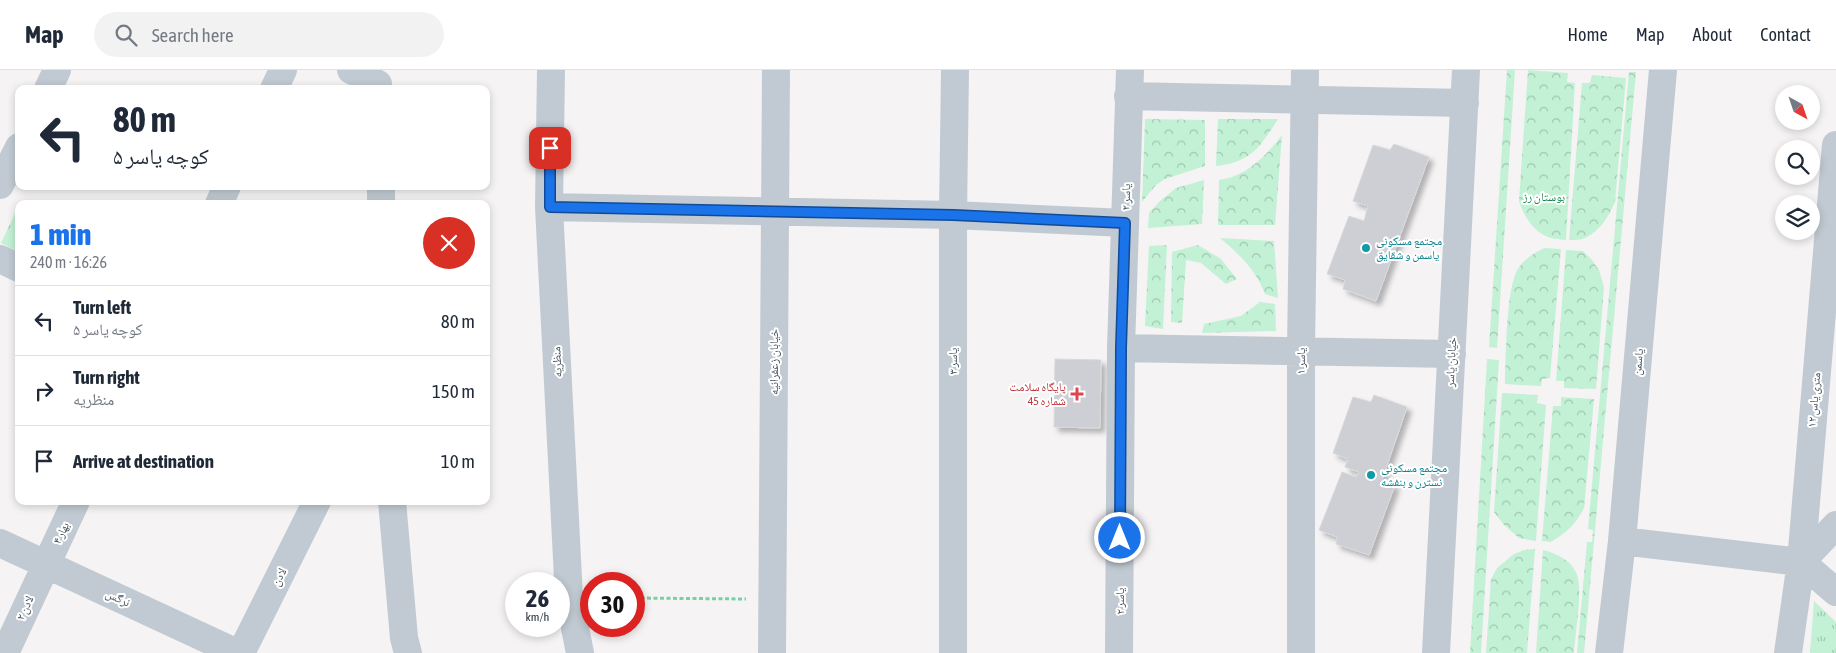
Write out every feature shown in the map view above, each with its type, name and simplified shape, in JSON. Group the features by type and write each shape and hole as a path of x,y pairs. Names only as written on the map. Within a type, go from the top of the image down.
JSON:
{"street":[{"path":"50,85 57,70"},
{"path":"276,85 283,70"},
{"path":"351,70 378,81"},
{"name":"منظریه","path":"551,70 550,207 569,598 580,653"},
{"name":"خیابان زعفرانیه","path":"772,653 776,70"},
{"name":"یاسر ۳","path":"953,653 953,215 955,70"},
{"name":"یاسر ۱","path":"1301,653 1301,350 1306,70"},
{"name":"خیابان یاسر","path":"1436,653 1466,70"},
{"name":"یاسمن","path":"1610,653 1622,542 1663,70"},
{"path":"1129,83 1305,100 1465,103"},
{"name":"یاسر ۲","path":"1119,653 1121,348 1129,83"},
{"name":"۱۲ متری یاس","path":"1788,653 1801,562 1830,262 1836,146"},
{"path":"0,185 15,155"},
{"path":"550,207 953,215 1125,223"},
{"path":"0,259 15,266"},
{"path":"1121,348 1452,354"},
{"name":"بهار ۴","path":"46,564 74,505"},
{"name":"لادن","path":"239,653 315,505"},
{"path":"392,505 404,638 408,653"},
{"path":"1801,562 1836,525"},
{"path":"1622,542 1801,562 1836,592"},
{"name":"نرگس","path":"0,543 239,653"},
{"name":"لادن ۲","path":"5,653 46,564"}],"path":[{"path":"645,598 773,599"}],"green space":[{"name":"بوستان رز","path":"1507,70 1515,70 1497,348 1489,347"},
{"name":"بوستان رز","path":"1528,70 1568,73 1567,82 1575,83 1566,240 1548,237 1536,230 1523,211 1519,201"},
{"path":"1629,72 1636,72 1584,653 1577,653 1587,542 1592,542 1593,530 1588,529"},
{"name":"بوستان رز","path":"1592,75 1626,78 1615,202 1600,227 1583,239 1569,240 1582,83 1590,83"},
{"path":"1145,119 1205,120 1205,166 1165,179 1156,185 1142,202"},
{"path":"1218,119 1278,119 1266,138 1247,157 1216,166"},
{"path":"1282,135 1275,225 1218,225 1219,180 1238,175 1247,170 1262,158"},
{"path":"1204,180 1202,224 1148,228 1149,213 1160,201 1176,188"},
{"path":"15,213 15,250 1,243"},
{"path":"1220,238 1274,241 1278,298 1265,294 1247,263"},
{"path":"1167,245 1163,329 1145,326 1149,246"},
{"path":"1198,245 1221,259 1237,279 1226,284 1201,263 1186,260 1182,323 1171,322 1172,252"},
{"path":"1545,248 1561,249 1550,378 1542,379 1541,386 1505,384 1507,324 1514,278 1524,262 1533,254"},
{"path":"1566,250 1583,251 1599,270 1604,287 1596,389 1564,388 1564,381 1556,381"},
{"path":"1260,302 1275,304 1276,331 1202,333 1204,324 1241,316"},
{"path":"1487,359 1499,360 1481,653 1470,653"},
{"path":"1502,393 1538,395 1537,403 1546,405 1536,541 1519,538 1504,525 1494,512"},
{"path":"1561,397 1594,399 1584,508 1570,528 1551,542 1542,541 1553,406 1561,406"},
{"path":"1535,549 1527,653 1486,653 1491,579 1497,568 1514,554 1524,550"},
{"path":"1543,550 1559,556 1568,562 1572,565 1577,575 1579,602 1574,653 1536,653"},
{"path":"1814,601 1836,622 1836,653 1810,653"}],"building":[{"name":"مجتمع مسکونی یاسمن و شقایق","path":"1394,144 1429,157 1376,301 1343,289 1345,280 1327,274 1349,216 1364,221 1368,206 1353,201 1373,145 1390,150"},
{"name":"پایگاه سلامت شماره 45","path":"1055,359 1101,360 1100,428 1054,427"},
{"name":"مجتمع مسکونی نسترن و بنفشه","path":"1374,395 1407,407 1382,480 1395,485 1369,555 1336,544 1337,537 1319,530 1342,472 1356,477 1359,472 1345,467 1348,459 1333,453 1353,397 1371,402"}],"place":[{"name":"مجتمع مسکونی یاسمن و شقایق","path":"1366,248"},
{"name":"پایگاه سلامت شماره 45","path":"1077,394"},
{"name":"مجتمع مسکونی نسترن و بنفشه","path":"1371,475"}],"route":[{"path":"550,148 550,207 953,215 1125,223 1121,348 1120,538"}]}
